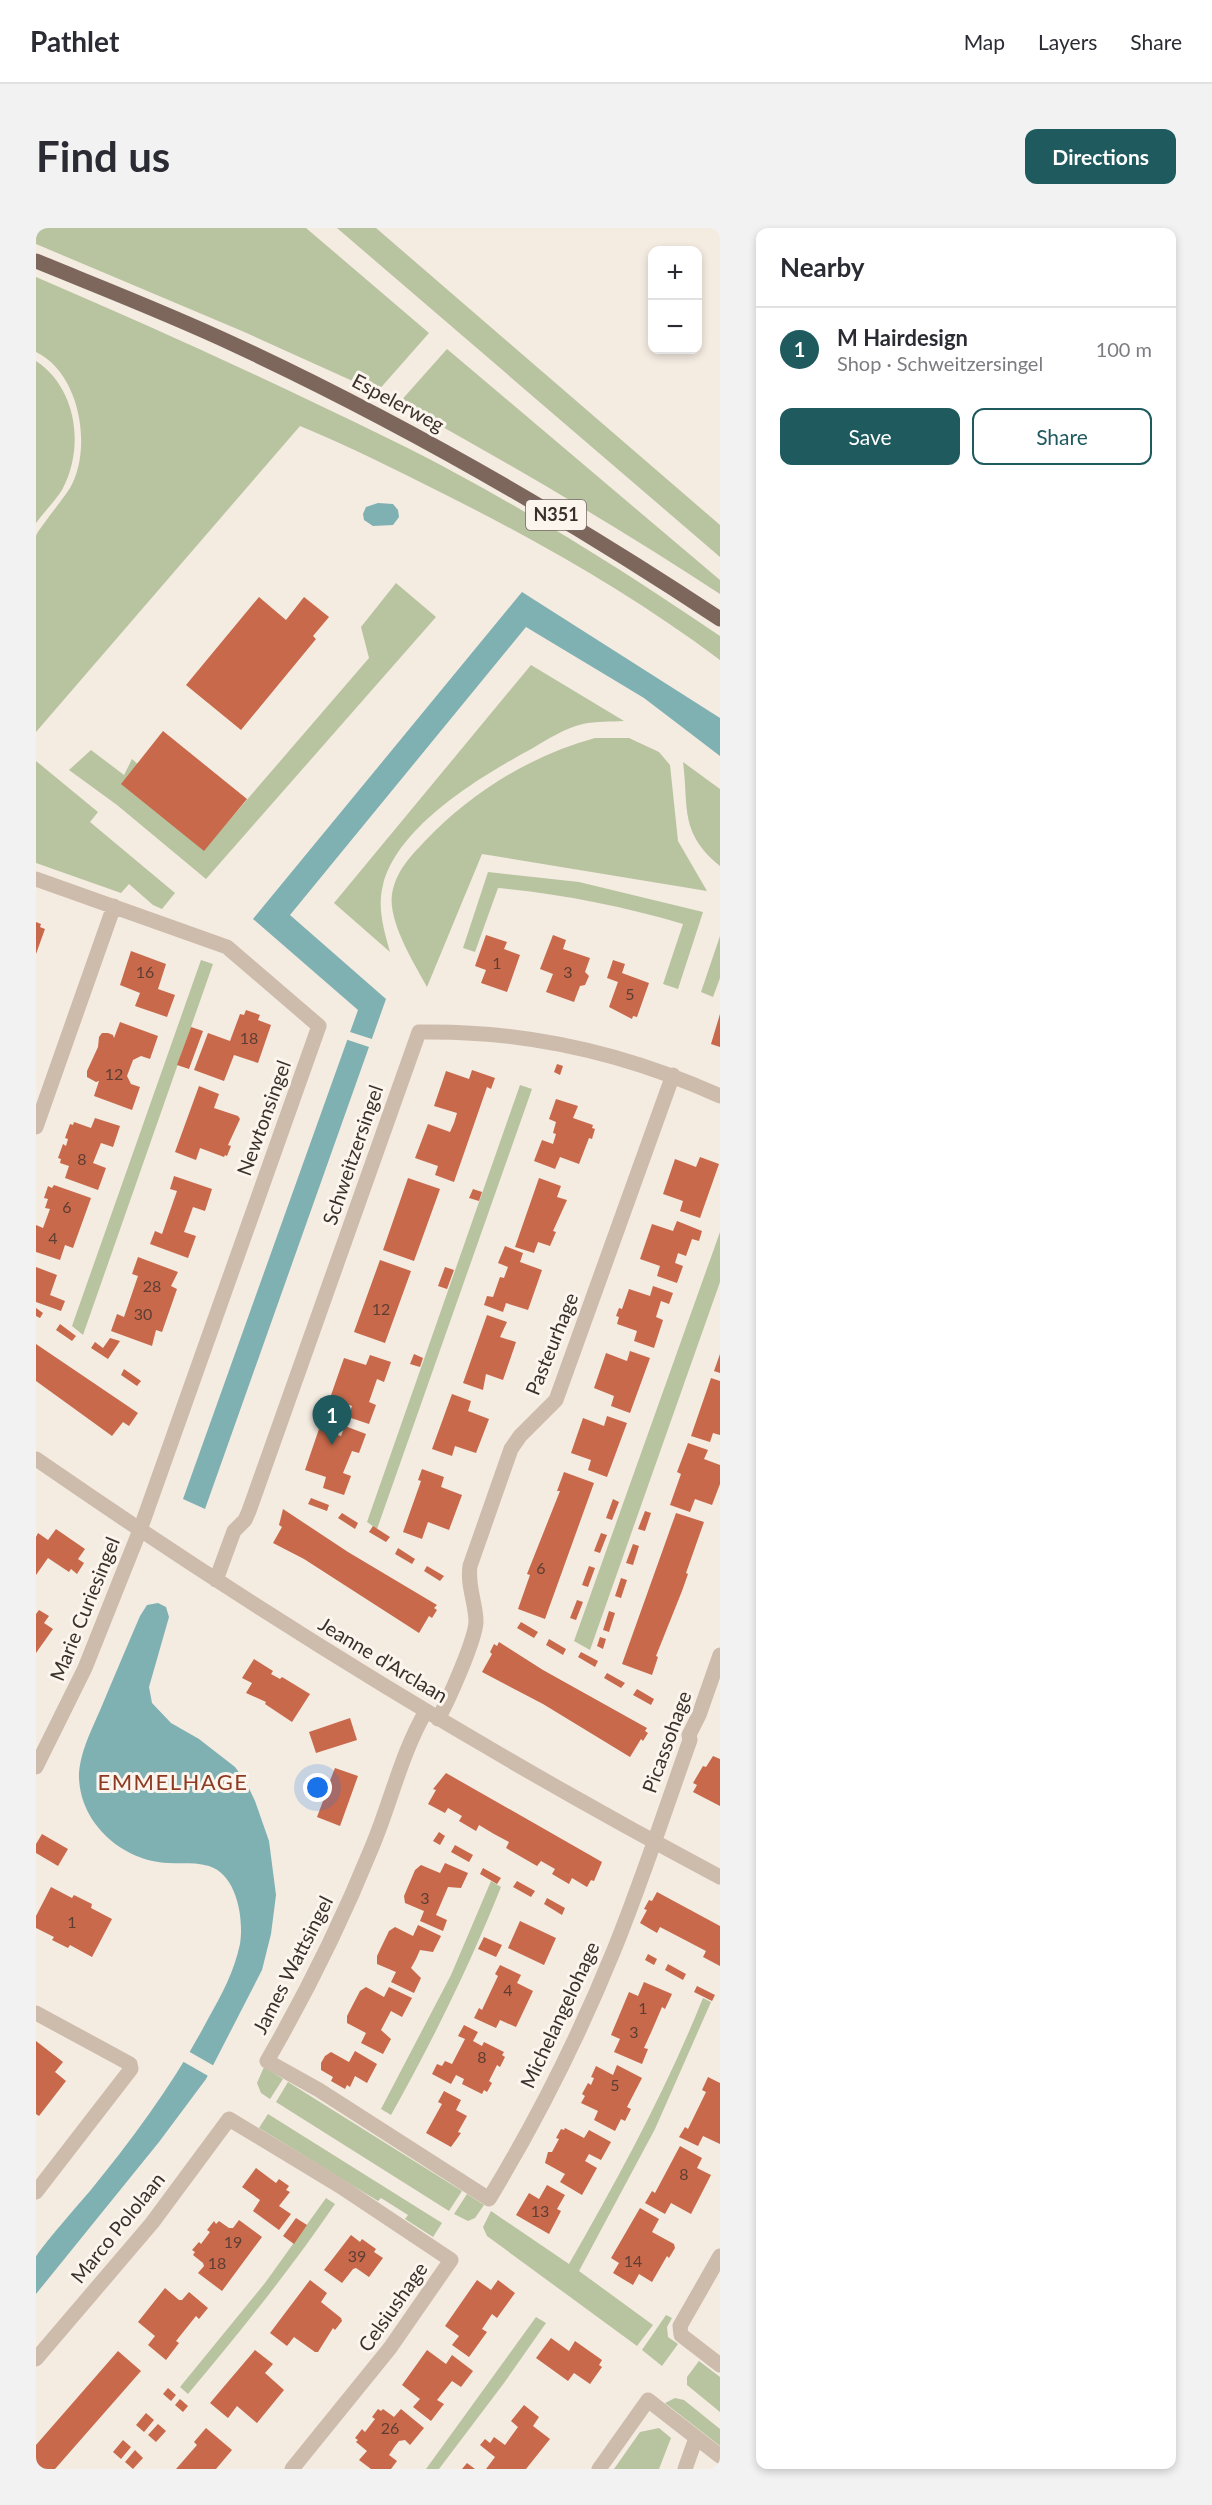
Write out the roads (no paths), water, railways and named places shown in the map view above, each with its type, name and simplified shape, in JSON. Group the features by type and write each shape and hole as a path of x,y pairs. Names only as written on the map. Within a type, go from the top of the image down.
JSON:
{"main road":[{"name":"Espelerweg","path":"36,261 222,339 369,411 592,536 720,619"}],"street":[{"name":"Newtonsingel","path":"36,879 227,947 319,1026 140,1530"},
{"path":"36,1127 114,906"},
{"name":"Schweitzersingel","path":"216,1580 234,1531 245,1520 249,1511 419,1032 490,1035 550,1041 606,1054 673,1076 720,1096"},
{"name":"Pasteurhage","path":"432,1715 451,1695 475,1627 470,1566 511,1449 520,1436 556,1400 673,1076"},
{"name":"Jeanne d'Arclaan","path":"36,1460 216,1580 432,1715 654,1842 720,1877"},
{"name":"Marie Curiesingel","path":"36,1767 85,1668 140,1530"},
{"name":"Picassohage","path":"654,1842 690,1740 689,1735 699,1715 720,1655"},
{"name":"James Wattsingel","path":"432,1715 414,1732 373,1846 342,1916 301,2000 267,2061 319,2090 489,2199"},
{"name":"Michelangelohage","path":"489,2199 524,2141 582,2025 615,1948 654,1842"},
{"path":"36,2013 130,2064 131,2069 36,2192"},
{"name":"Marco Pololaan","path":"36,2359 138,2240 229,2119"},
{"name":"Celsiushage","path":"229,2119 348,2191 451,2260 390,2348 292,2469"},
{"path":"720,2256 680,2326 681,2335 720,2365"},
{"path":"598,2469 648,2400 720,2456"},
{"path":"685,2469 696,2438"}],"water":[{"path":"378,503 393,504 398,510 399,517 393,525 373,526 364,520 363,514 366,507"},
{"path":"522,592 720,718 720,756 644,698 526,627 290,915 386,999 205,1509 183,1499 358,1010 253,919"},
{"path":"158,1603 166,1607 169,1617 149,1687 152,1703 171,1723 199,1739 235,1767 246,1782 269,1841 276,1895 271,1934 262,1970 206,2079 159,2142 36,2294 36,2257 154,2108 196,2042 223,1992 240,1944 241,1922 236,1899 226,1878 219,1871 204,1865 151,1861 120,1847 96,1824 81,1794 80,1768 90,1733 140,1616 147,1605"}],"place":[{"name":"M Hairdesign","path":"332,1445"}],"district":[{"name":"EMMELHAGE","path":"173,1782"}]}
